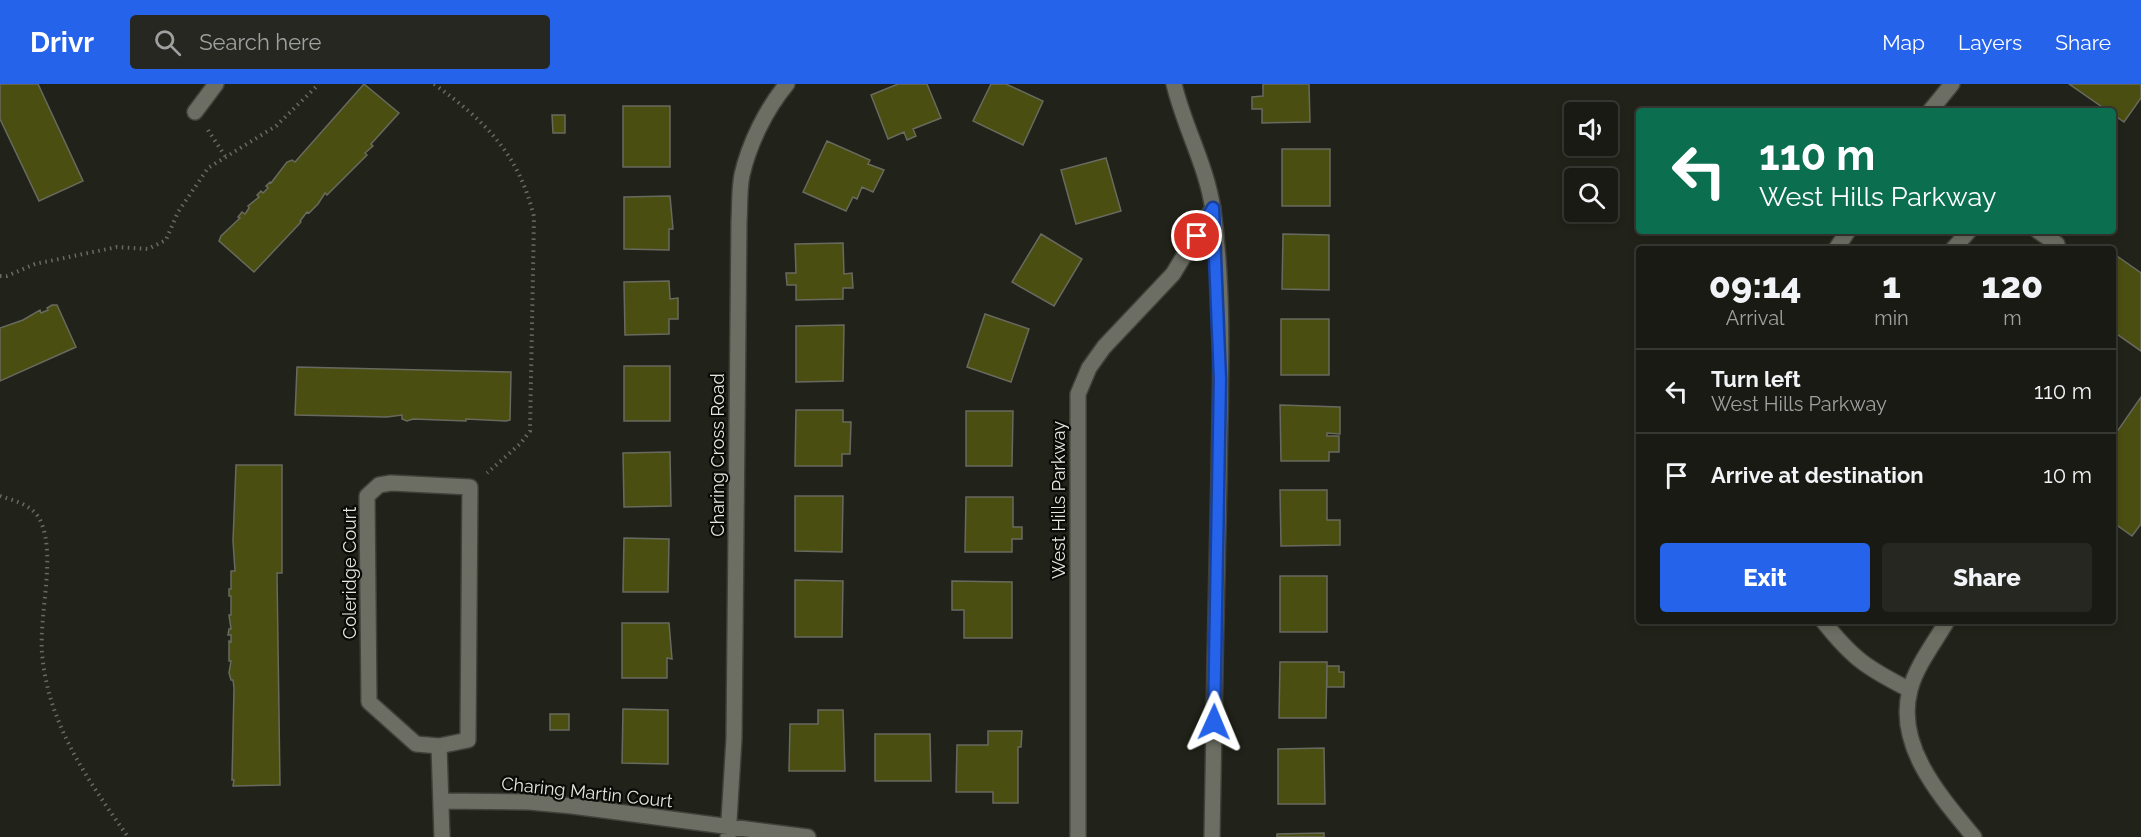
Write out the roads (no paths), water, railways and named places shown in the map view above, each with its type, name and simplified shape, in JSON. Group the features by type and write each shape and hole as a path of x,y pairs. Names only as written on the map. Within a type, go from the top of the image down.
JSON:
{"street":[{"path":"195,112 216,84"},
{"name":"Charing Cross Road","path":"728,832 734,738 742,176 758,130 778,94 787,84"},
{"path":"1174,84 1179,105 1200,157 1213,208 1220,379 1212,837"},
{"path":"1932,108 1952,84"},
{"name":"West Hills Parkway","path":"1078,837 1078,394 1089,368 1104,347 1173,274 1213,208"},
{"path":"1956,246 1966,234"},
{"path":"2042,234 2057,244"},
{"name":"Coleridge Court","path":"391,483 470,487 468,740 439,746 416,744 369,702 368,496 379,485 391,483"},
{"path":"1825,624 1845,649 1869,669 1910,690"},
{"path":"1945,624 1910,690 1908,721 1921,766 1974,837"},
{"path":"439,746 442,837"},
{"name":"Charing Martin Court","path":"441,801 550,804 728,832 808,837"}]}
